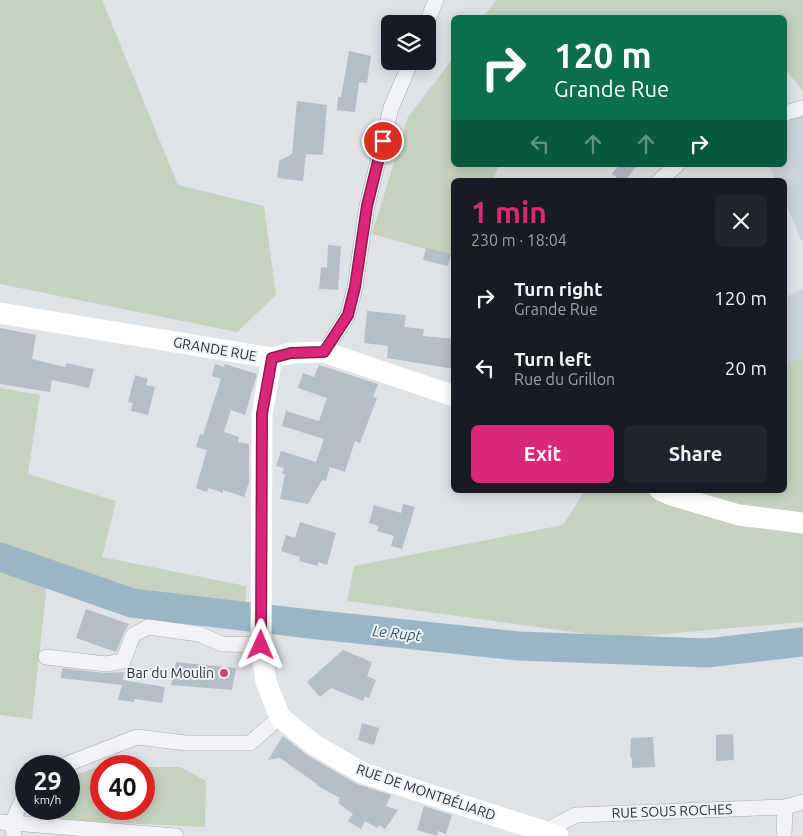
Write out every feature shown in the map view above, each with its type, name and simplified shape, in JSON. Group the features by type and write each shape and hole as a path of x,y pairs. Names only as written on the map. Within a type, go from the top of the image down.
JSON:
{"street":[{"path":"430,15 436,0"},
{"path":"324,352 348,315 355,287 367,206 391,108 407,70"},
{"path":"787,112 803,108"},
{"path":"662,178 675,167"},
{"name":"GRANDE RUE","path":"0,313 272,358 291,353 324,352 451,395"},
{"name":"RUE DE MONTBÉLIARD","path":"272,358 262,414 263,592 261,645 266,682 280,717 312,744 363,773 551,834"},
{"path":"667,493 739,515 803,524"},
{"path":"46,657 106,664 123,660 133,635 148,627 199,634 222,644 261,645"},
{"path":"80,759 137,737 186,743 250,743 280,717"},
{"name":"RUE SOUS ROCHES","path":"551,834 576,815 785,807 803,802"},
{"path":"784,836 785,807"},
{"path":"15,814 8,827 176,836"}],"shaded area":[{"path":"803,102 803,244 787,207 787,178 775,178 770,167 787,167 787,106"},
{"path":"803,289 803,358 787,362 787,297"}],"green space":[{"path":"0,0 102,0 178,185 264,206 276,295 237,332 0,284"},
{"path":"496,0 803,0 803,91 787,71 787,15 485,15"},
{"path":"451,61 451,167 498,167 494,178 451,178 451,256 372,234 408,117"},
{"path":"803,358 803,622 618,638 347,601 354,566 563,525 583,493 787,493 787,362"},
{"path":"0,388 40,395 28,474 116,501 102,557 246,586 246,602 159,598 128,591 87,577 0,542"},
{"path":"0,549 49,567 32,719 0,715"},
{"path":"155,767 180,767 206,781 205,827 57,820 80,820 80,773 90,770 90,820 155,820"}],"building":[{"path":"349,51 371,56 367,83 359,82 355,112 337,110 338,97 341,97"},
{"path":"297,101 327,105 323,155 306,154 303,181 277,178 279,161 292,154"},
{"path":"617,167 636,167 627,178 617,178 612,174"},
{"path":"328,245 341,246 338,290 319,289 321,267 327,268"},
{"path":"426,248 451,254 448,266 423,260"},
{"path":"367,311 406,315 404,327 424,329 423,336 451,339 451,369 387,358 388,346 364,343"},
{"path":"0,328 36,335 32,359 65,367 66,363 94,369 89,388 52,380 50,392 0,384"},
{"path":"215,364 224,367 225,364 257,374 245,415 231,410 224,432 239,437 238,442 249,444 249,482 244,497 223,490 223,493 208,488 207,492 196,488 207,450 196,447 200,434 203,435 221,379 212,376"},
{"path":"319,365 378,384 373,397 377,398 360,443 355,441 345,472 330,467 326,481 322,480 308,504 280,499 285,474 282,474 284,468 276,466 281,451 316,462 324,439 282,426 286,411 319,421 327,398 298,388 303,373 314,377"},
{"path":"135,375 148,379 146,385 155,387 148,415 131,411 133,403 128,402"},
{"path":"403,504 415,507 402,549 391,546 394,536 377,531 379,526 369,523 374,505 401,513"},
{"path":"300,522 336,533 327,565 318,562 318,566 299,561 300,557 281,551 286,535 295,538"},
{"path":"86,609 129,624 116,652 76,638"},
{"path":"343,650 372,662 367,676 376,680 369,698 365,696 363,701 331,688 320,697 307,682"},
{"path":"176,662 236,668 232,690 171,685"},
{"path":"62,668 105,673 124,672 123,680 165,687 162,703 135,699 134,702 118,700 122,685 61,678"},
{"path":"362,723 379,728 374,745 358,740"},
{"path":"733,734 734,760 716,761 716,735"},
{"path":"283,736 307,755 357,784 391,795 386,806 398,810 385,829 379,825 377,828 365,821 361,829 348,821 353,814 338,803 340,798 316,785 280,758 268,760"},
{"path":"653,737 655,767 632,768 630,756 631,738"},
{"path":"424,806 452,815 446,834 438,831 437,836 417,830"}],"waterway":[{"name":"Le Rupt","path":"0,557 132,603 310,624 519,646 707,653 803,642"}],"place":[{"name":"Bar du Moulin","path":"224,673"}],"route":[{"path":"261,645 263,592 262,414 272,358 291,353 324,352 348,315 355,287 367,206 383,141"}]}
